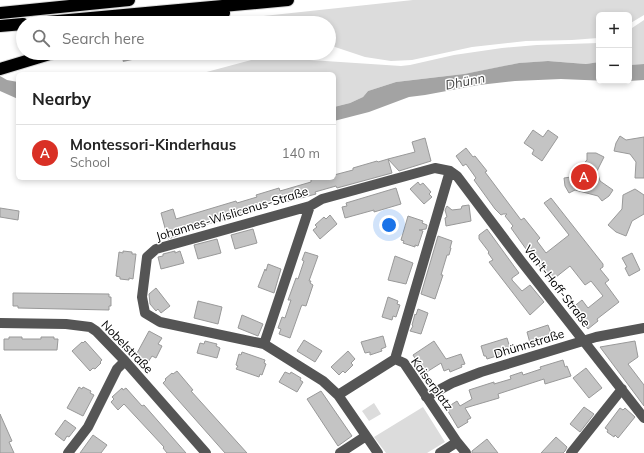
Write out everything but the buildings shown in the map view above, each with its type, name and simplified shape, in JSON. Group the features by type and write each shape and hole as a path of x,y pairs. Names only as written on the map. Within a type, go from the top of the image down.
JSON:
{"highway":[{"path":"0,13 129,0"},
{"path":"113,16 288,0"},
{"path":"207,16 288,0"},
{"path":"0,26 16,25"},
{"path":"0,69 30,60"}],"street":[{"name":"Johannes-Wislicenus-Straße","path":"264,344 160,322 145,313 142,297 147,257 156,249 310,206 322,199 435,168 450,171"},
{"name":"Van't-Hoff-Straße","path":"450,171 457,176 644,418"},
{"path":"395,359 450,171"},
{"path":"310,206 264,344 323,381 338,395 378,453"},
{"name":"Nobelstraße","path":"0,323 66,324 90,327 96,331 125,361 206,453"},
{"name":"Dhünnstraße","path":"426,397 452,383 481,372 596,337 644,328"},
{"name":"Kaiserplatz","path":"338,395 395,359 404,363 466,453"},
{"path":"68,453 88,427 117,369 125,361"},
{"path":"571,453 622,389"},
{"path":"340,453 366,436"},
{"path":"440,453 457,442"}],"shaded area":[{"path":"413,0 644,0 644,15 632,22 632,12 596,12 596,38 526,41 472,47 412,60 391,61 365,57 336,47 336,16 262,16"},
{"path":"644,20 644,64 632,65 632,28"},
{"path":"596,43 596,62 586,64 548,61 520,63 464,74 396,82 368,91 363,97 350,103 336,106 336,72 207,72 252,60 310,60 401,66 454,55 502,48"},
{"path":"374,403 381,414 369,421 362,411"},
{"path":"423,407 445,442 427,453 386,453 374,437"}],"water":[{"name":"Dhünn","path":"548,61 586,64 596,62 596,81 561,79 515,81 479,85 409,97 369,112 336,120 336,106 350,103 363,97 368,91 396,82 464,74 519,63"},
{"path":"644,64 644,80 632,81 632,65"},
{"path":"0,76 7,80 16,82 16,98 0,91"}],"place":[{"name":"Montessori-Kinderhaus","path":"584,177"}]}
